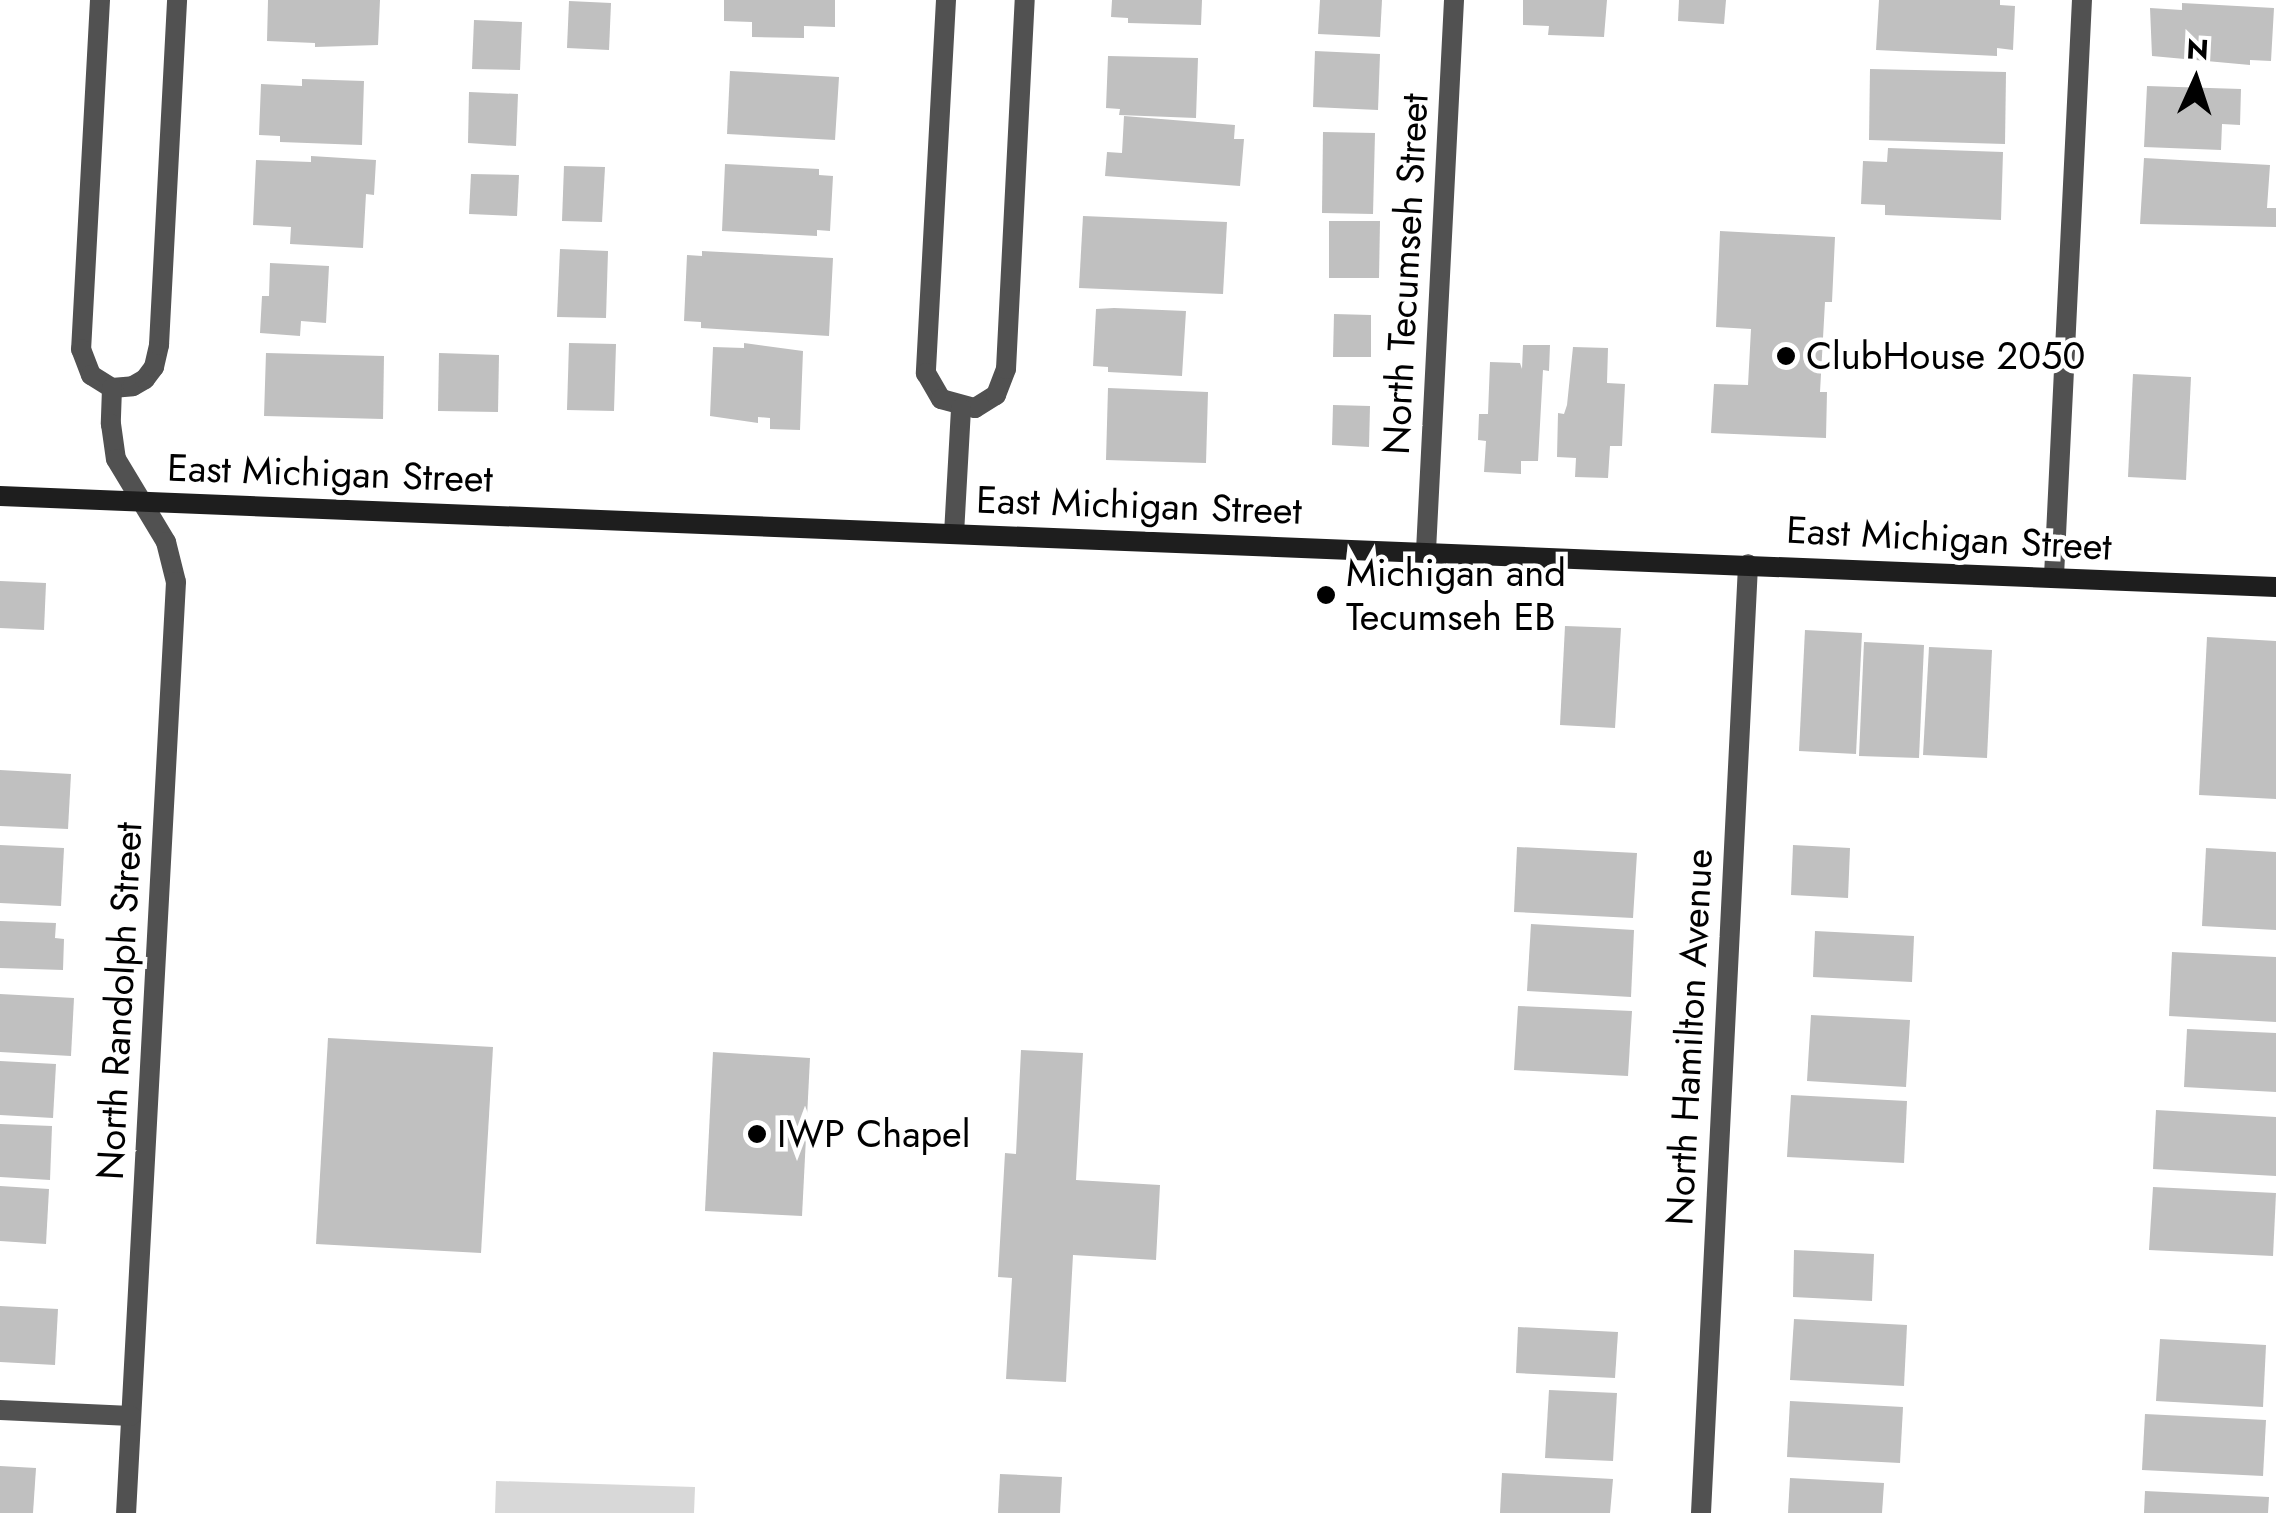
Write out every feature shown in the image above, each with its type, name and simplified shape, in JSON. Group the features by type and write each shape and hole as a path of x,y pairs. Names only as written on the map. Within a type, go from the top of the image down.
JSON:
{"main road":[{"name":"East Michigan Street","path":"0,496 2276,587"}],"street":[{"path":"100,0 81,350 91,376 112,388 133,386 145,379 154,368 159,345 177,0"},
{"path":"946,0 926,372 940,400 961,408 988,402 1003,384 1006,369 1026,0"},
{"name":"North Tecumseh Street","path":"1426,551 1454,0"},
{"path":"2054,576 2082,0"},
{"name":"North Randolph Street","path":"112,388 110,424 116,459 166,542 176,582 126,1513"},
{"path":"954,534 961,408"},
{"name":"North Hamilton Avenue","path":"1701,1513 1748,564"},
{"path":"0,1410 131,1416"}],"shaded area":[{"path":"496,1481 695,1487 694,1513 495,1513"}],"building":[{"path":"268,0 380,0 378,45 315,47 315,43 267,41"},
{"path":"724,0 835,0 835,27 804,26 804,38 752,37 752,22 724,21"},
{"path":"1112,0 1202,0 1201,25 1128,23 1128,18 1111,17"},
{"path":"1320,0 1382,0 1380,37 1318,34"},
{"path":"1523,0 1607,0 1604,37 1548,35 1549,26 1523,25"},
{"path":"1679,0 1726,0 1724,24 1678,21"},
{"path":"1879,0 2000,0 2000,5 2015,6 2013,50 1997,48 1997,56 1876,50"},
{"path":"569,1 611,3 609,50 567,48"},
{"path":"2182,3 2274,8 2271,61 2250,60 2250,65 2152,56 2150,8 2182,10"},
{"path":"474,20 522,22 520,70 472,69"},
{"path":"1315,51 1380,54 1378,110 1313,107"},
{"path":"1108,56 1198,58 1196,118 1119,115 1120,109 1106,108"},
{"path":"1870,69 2006,72 2005,144 1869,140"},
{"path":"730,71 839,77 835,140 727,134"},
{"path":"302,79 364,81 362,145 280,142 280,136 259,135 261,84 302,86"},
{"path":"2147,86 2241,89 2240,125 2222,124 2221,150 2144,147"},
{"path":"469,92 518,94 516,146 468,143"},
{"path":"1124,116 1235,125 1234,139 1244,139 1240,186 1105,176 1107,152 1122,153"},
{"path":"1323,132 1375,133 1373,214 1322,213"},
{"path":"1888,148 2003,152 2001,220 1885,215 1885,205 1861,204 1863,161 1887,162"},
{"path":"311,156 376,160 374,195 366,194 363,248 290,244 291,227 253,225 256,160 311,162"},
{"path":"2144,158 2270,165 2267,208 2276,208 2276,227 2140,224"},
{"path":"725,164 819,169 819,175 833,176 830,231 817,230 817,236 722,231"},
{"path":"564,166 605,167 602,222 562,221"},
{"path":"471,174 519,175 517,216 469,214"},
{"path":"1083,216 1227,222 1223,294 1079,288"},
{"path":"1329,221 1380,221 1379,278 1329,278"},
{"name":"ClubHouse 2050","path":"1720,231 1835,237 1832,302 1825,302 1820,392 1827,392 1826,438 1711,433 1714,384 1748,385 1751,329 1716,327"},
{"path":"560,249 608,251 606,318 557,317"},
{"path":"702,251 833,258 829,336 701,328 701,322 684,321 687,255 702,256"},
{"path":"270,263 329,266 326,323 301,321 300,336 260,333 262,296 269,296"},
{"path":"1096,309 1186,311 1182,376 1108,372 1108,367 1093,366"},
{"path":"1334,314 1371,315 1371,357 1333,357"},
{"path":"569,343 616,344 614,411 567,410"},
{"path":"744,343 803,351 800,430 770,429 770,418 758,417 758,423 710,416 713,347 744,348"},
{"path":"1523,345 1550,345 1549,371 1543,370 1538,461 1521,461 1521,474 1484,472 1486,441 1478,440 1479,414 1488,414 1490,362 1520,363 1522,369"},
{"path":"1573,347 1608,348 1607,383 1625,384 1622,446 1610,446 1608,478 1575,477 1576,458 1557,457 1558,413 1564,414 1567,405"},
{"path":"266,353 384,356 383,419 264,416"},
{"path":"439,353 499,355 498,412 438,411"},
{"path":"2133,374 2191,377 2186,480 2128,477"},
{"path":"1108,388 1208,392 1206,463 1106,460"},
{"path":"1333,405 1370,406 1369,447 1332,445"},
{"path":"0,581 46,583 44,630 0,628"},
{"path":"1565,626 1621,628 1615,728 1560,725"},
{"path":"1805,630 1862,633 1856,754 1799,751"},
{"path":"2207,637 2276,641 2276,799 2199,795"},
{"path":"1864,642 1924,645 1919,758 1859,756"},
{"path":"1929,647 1992,650 1987,758 1923,755"},
{"path":"0,770 71,774 68,829 0,826"},
{"path":"0,845 64,848 61,906 0,903"},
{"path":"1793,845 1850,848 1848,898 1791,895"},
{"path":"1517,847 1637,853 1633,918 1514,912"},
{"path":"2206,848 2276,852 2276,930 2202,926"},
{"path":"0,921 56,923 55,938 64,939 63,970 0,968"},
{"path":"1531,924 1634,930 1631,997 1527,991"},
{"path":"1815,931 1914,936 1912,982 1813,977"},
{"path":"2172,952 2276,957 2276,1022 2169,1016"},
{"path":"0,994 74,998 71,1056 0,1052"},
{"path":"1518,1006 1632,1011 1628,1076 1514,1070"},
{"path":"1811,1015 1910,1020 1906,1087 1807,1081"},
{"path":"2187,1029 2276,1033 2276,1092 2184,1087"},
{"path":"328,1038 493,1047 481,1253 316,1244"},
{"path":"1021,1050 1083,1053 1076,1180 1160,1185 1156,1260 1073,1255 1066,1382 1006,1379 1012,1278 998,1277 1005,1153 1016,1154"},
{"name":"IWP Chapel","path":"713,1052 810,1058 802,1216 705,1211"},
{"path":"0,1061 56,1064 53,1118 0,1115"},
{"path":"1791,1095 1907,1101 1904,1163 1787,1157"},
{"path":"2156,1110 2276,1117 2276,1176 2153,1169"},
{"path":"0,1124 52,1126 50,1180 0,1177"},
{"path":"0,1186 49,1189 46,1244 0,1241"},
{"path":"2153,1187 2276,1193 2273,1256 2149,1250"},
{"path":"1794,1250 1874,1254 1872,1301 1793,1297"},
{"path":"0,1306 58,1309 55,1365 0,1362"},
{"path":"1794,1319 1907,1325 1904,1386 1790,1380"},
{"path":"1518,1327 1618,1332 1615,1378 1516,1373"},
{"path":"2160,1339 2266,1345 2263,1407 2156,1401"},
{"path":"1549,1390 1617,1393 1613,1461 1545,1458"},
{"path":"1790,1401 1903,1407 1900,1463 1787,1457"},
{"path":"2145,1414 2266,1420 2263,1476 2142,1470"},
{"path":"0,1466 36,1468 33,1513 0,1513"},
{"path":"1502,1473 1613,1479 1610,1513 1500,1513"},
{"path":"1000,1474 1062,1477 1060,1513 998,1513"},
{"path":"1790,1478 1884,1483 1882,1513 1788,1513"},
{"path":"2145,1491 2269,1497 2268,1513 2144,1513"}],"place":[{"name":"ClubHouse 2050","path":"1786,356"},
{"name":"Michigan and Tecumseh EB","path":"1326,595"},
{"name":"IWP Chapel","path":"757,1134"}]}
